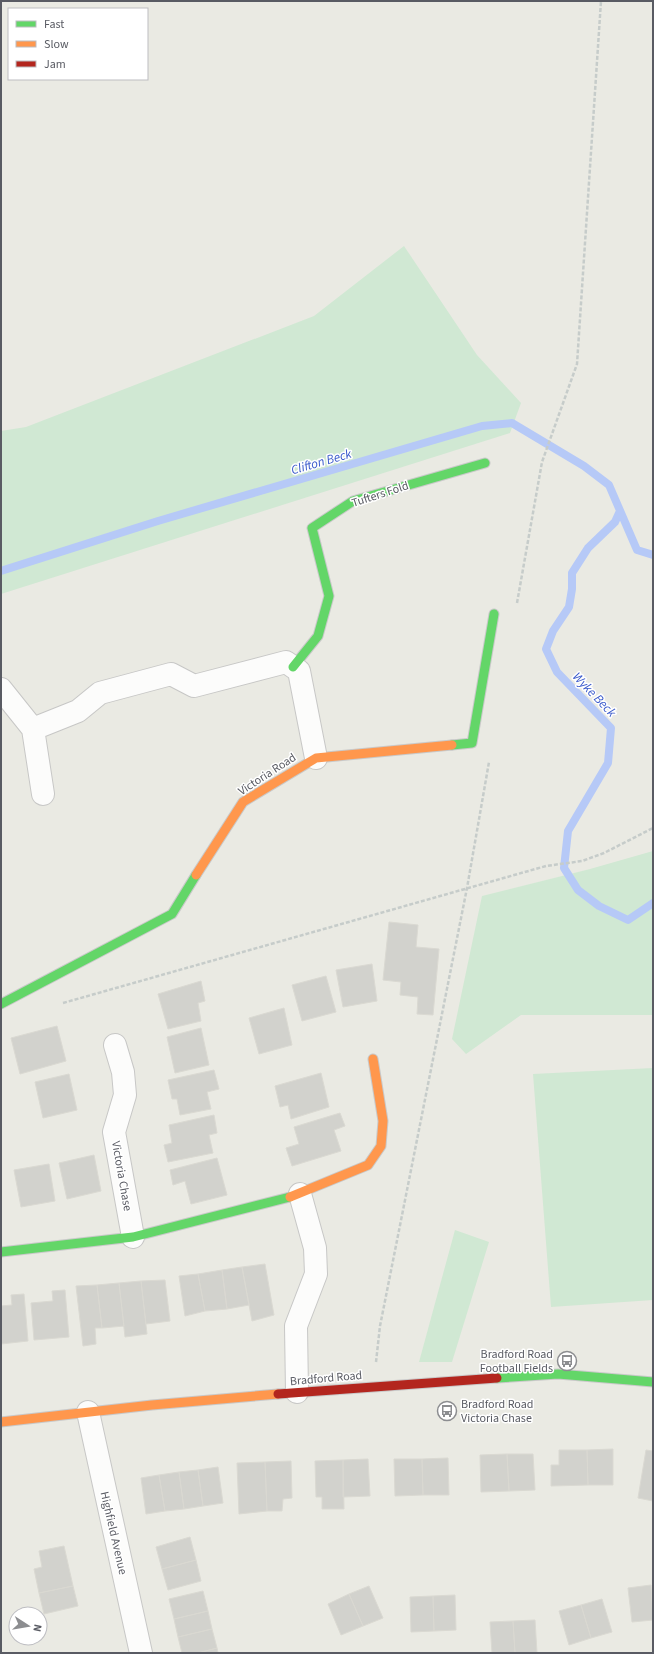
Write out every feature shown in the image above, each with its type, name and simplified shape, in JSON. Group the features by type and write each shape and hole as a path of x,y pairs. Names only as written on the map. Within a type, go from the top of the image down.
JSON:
{"street":[{"name":"Tufters Fold","path":"293,667 318,636 329,596 312,528 353,500 485,463"},
{"name":"Victoria Road","path":"1,1004 172,914 243,802 316,758 472,743 494,614"},
{"path":"34,729 78,711 100,693 171,674 194,686 286,662 299,671 316,758"},
{"path":"1,690 34,729 43,794"},
{"name":"Victoria Chase","path":"114,1046 124,1072 124,1096 114,1132 133,1237"},
{"path":"1,1252 133,1237 300,1194 368,1166 381,1146 383,1121 373,1059"},
{"path":"297,1392 296,1326 316,1274 315,1248 300,1194"},
{"name":"Bradford Road","path":"1,1422 297,1392 558,1374 653,1382"},
{"name":"Highfield Avenue","path":"88,1412 141,1653"}],"path":[{"path":"516,611 542,462 577,364 601,1"},
{"path":"374,1386 380,1326 467,888 490,759"},
{"path":"58,1004 546,866 582,861 604,853 653,828"}],"green space":[{"path":"404,246 477,355 521,403 510,433 1,594 1,431 26,427 314,316"},
{"path":"653,851 653,1015 521,1015 466,1054 452,1039 482,896 590,869"},
{"path":"653,1068 653,1300 551,1307 533,1074"},
{"path":"455,1230 489,1242 452,1362 419,1362"}],"building":[{"path":"389,922 418,925 416,947 439,949 433,1015 417,1014 418,997 400,995 401,982 383,980"},
{"path":"372,964 377,1001 343,1007 336,970"},
{"path":"326,976 336,1012 302,1021 292,985"},
{"path":"201,981 205,1001 198,1003 201,1021 168,1029 158,994"},
{"path":"284,1008 292,1045 259,1054 249,1018"},
{"path":"57,1026 66,1061 20,1074 11,1038"},
{"path":"201,1028 209,1065 175,1073 167,1037"},
{"path":"214,1070 219,1089 207,1092 211,1109 180,1115 177,1099 172,1099 168,1080"},
{"path":"321,1073 329,1107 291,1119 288,1105 280,1107 275,1086"},
{"path":"69,1074 77,1110 43,1118 35,1082"},
{"path":"340,1113 345,1126 334,1130 341,1151 292,1166 286,1148 299,1144 294,1127"},
{"path":"214,1115 217,1133 209,1135 213,1153 168,1162 164,1145 172,1143 169,1125"},
{"path":"94,1155 101,1191 67,1199 59,1163"},
{"path":"217,1158 227,1195 191,1204 185,1181 173,1185 170,1170"},
{"path":"49,1164 55,1201 21,1207 14,1170"},
{"path":"265,1264 274,1315 252,1321 242,1267"},
{"path":"242,1267 249,1305 227,1309 222,1270"},
{"path":"222,1270 227,1309 205,1311 198,1274"},
{"path":"198,1274 205,1311 185,1316 179,1276"},
{"path":"165,1280 170,1321 146,1324 141,1281"},
{"path":"141,1281 147,1334 125,1337 119,1283"},
{"path":"119,1283 124,1326 102,1328 97,1285"},
{"path":"97,1285 102,1328 95,1328 96,1344 83,1346 76,1286"},
{"path":"65,1290 69,1337 34,1340 31,1303 53,1301 52,1291"},
{"path":"24,1294 28,1341 1,1344 1,1306 12,1305 11,1295"},
{"path":"613,1449 613,1485 588,1485 587,1450"},
{"path":"559,1450 587,1450 588,1485 551,1486 551,1465 559,1465"},
{"path":"646,1450 653,1451 653,1501 638,1498"},
{"path":"507,1454 533,1454 535,1490 509,1491"},
{"path":"507,1454 509,1491 481,1492 480,1455"},
{"path":"448,1458 449,1495 423,1495 422,1459"},
{"path":"368,1459 370,1496 343,1497 343,1460"},
{"path":"394,1459 422,1459 423,1495 395,1496"},
{"path":"343,1460 344,1509 322,1509 322,1497 316,1497 315,1461"},
{"path":"291,1461 292,1498 283,1499 282,1511 267,1511 265,1462"},
{"path":"265,1462 267,1511 239,1514 237,1463"},
{"path":"218,1467 223,1503 203,1506 198,1470"},
{"path":"198,1470 203,1506 184,1509 179,1472"},
{"path":"179,1472 184,1509 165,1511 159,1475"},
{"path":"159,1475 165,1511 146,1514 141,1478"},
{"path":"190,1537 196,1560 162,1569 156,1547"},
{"path":"64,1546 73,1586 39,1593 34,1569 42,1567 39,1551"},
{"path":"196,1560 201,1581 168,1590 162,1569"},
{"path":"651,1585 653,1620 632,1622 628,1588"},
{"path":"73,1586 78,1606 48,1613 48,1606 42,1606 39,1593"},
{"path":"369,1586 383,1618 363,1626 349,1594"},
{"path":"203,1591 208,1611 174,1619 169,1599"},
{"path":"349,1594 363,1626 341,1635 328,1604"},
{"path":"455,1595 456,1630 434,1631 433,1596"},
{"path":"433,1596 434,1631 411,1632 410,1597"},
{"path":"602,1599 612,1632 591,1638 581,1605"},
{"path":"581,1605 591,1638 569,1645 559,1611"},
{"path":"208,1611 212,1629 178,1637 174,1619"},
{"path":"535,1620 537,1653 515,1653 513,1621"},
{"path":"513,1621 515,1653 492,1653 490,1622"},
{"path":"212,1629 217,1648 198,1653 182,1653 178,1637"},
{"path":"217,1648 218,1653 198,1653"}],"waterway":[{"name":"Clifton Beck","path":"1,571 158,521 482,426 512,423 584,466 609,485 637,550 653,555"},
{"name":"Wyke Beck","path":"620,511 615,522 588,548 572,573 572,589 569,607 553,631 546,649 557,672 611,728 608,763 568,831 564,868 578,890 599,906 628,920 653,903"}],"traffic: fast":[{"path":"293,667 318,636 329,596 312,528 353,501 485,463"},
{"path":"452,745 472,743 494,614"},
{"path":"1,1004 172,914 196,875"},
{"path":"1,1252 133,1237 290,1197"},
{"path":"497,1378 558,1374 653,1382"}],"traffic: slow":[{"path":"196,875 243,802 316,758 452,745"},
{"path":"290,1197 368,1165 381,1146 383,1121 373,1059"},
{"path":"1,1422 152,1405 278,1394"}],"traffic: jam":[{"path":"278,1394 497,1378"}],"place":[{"name":"Bradford Road Football Fields","path":"567,1361"},
{"name":"Bradford Road Victoria Chase","path":"447,1411"}]}
